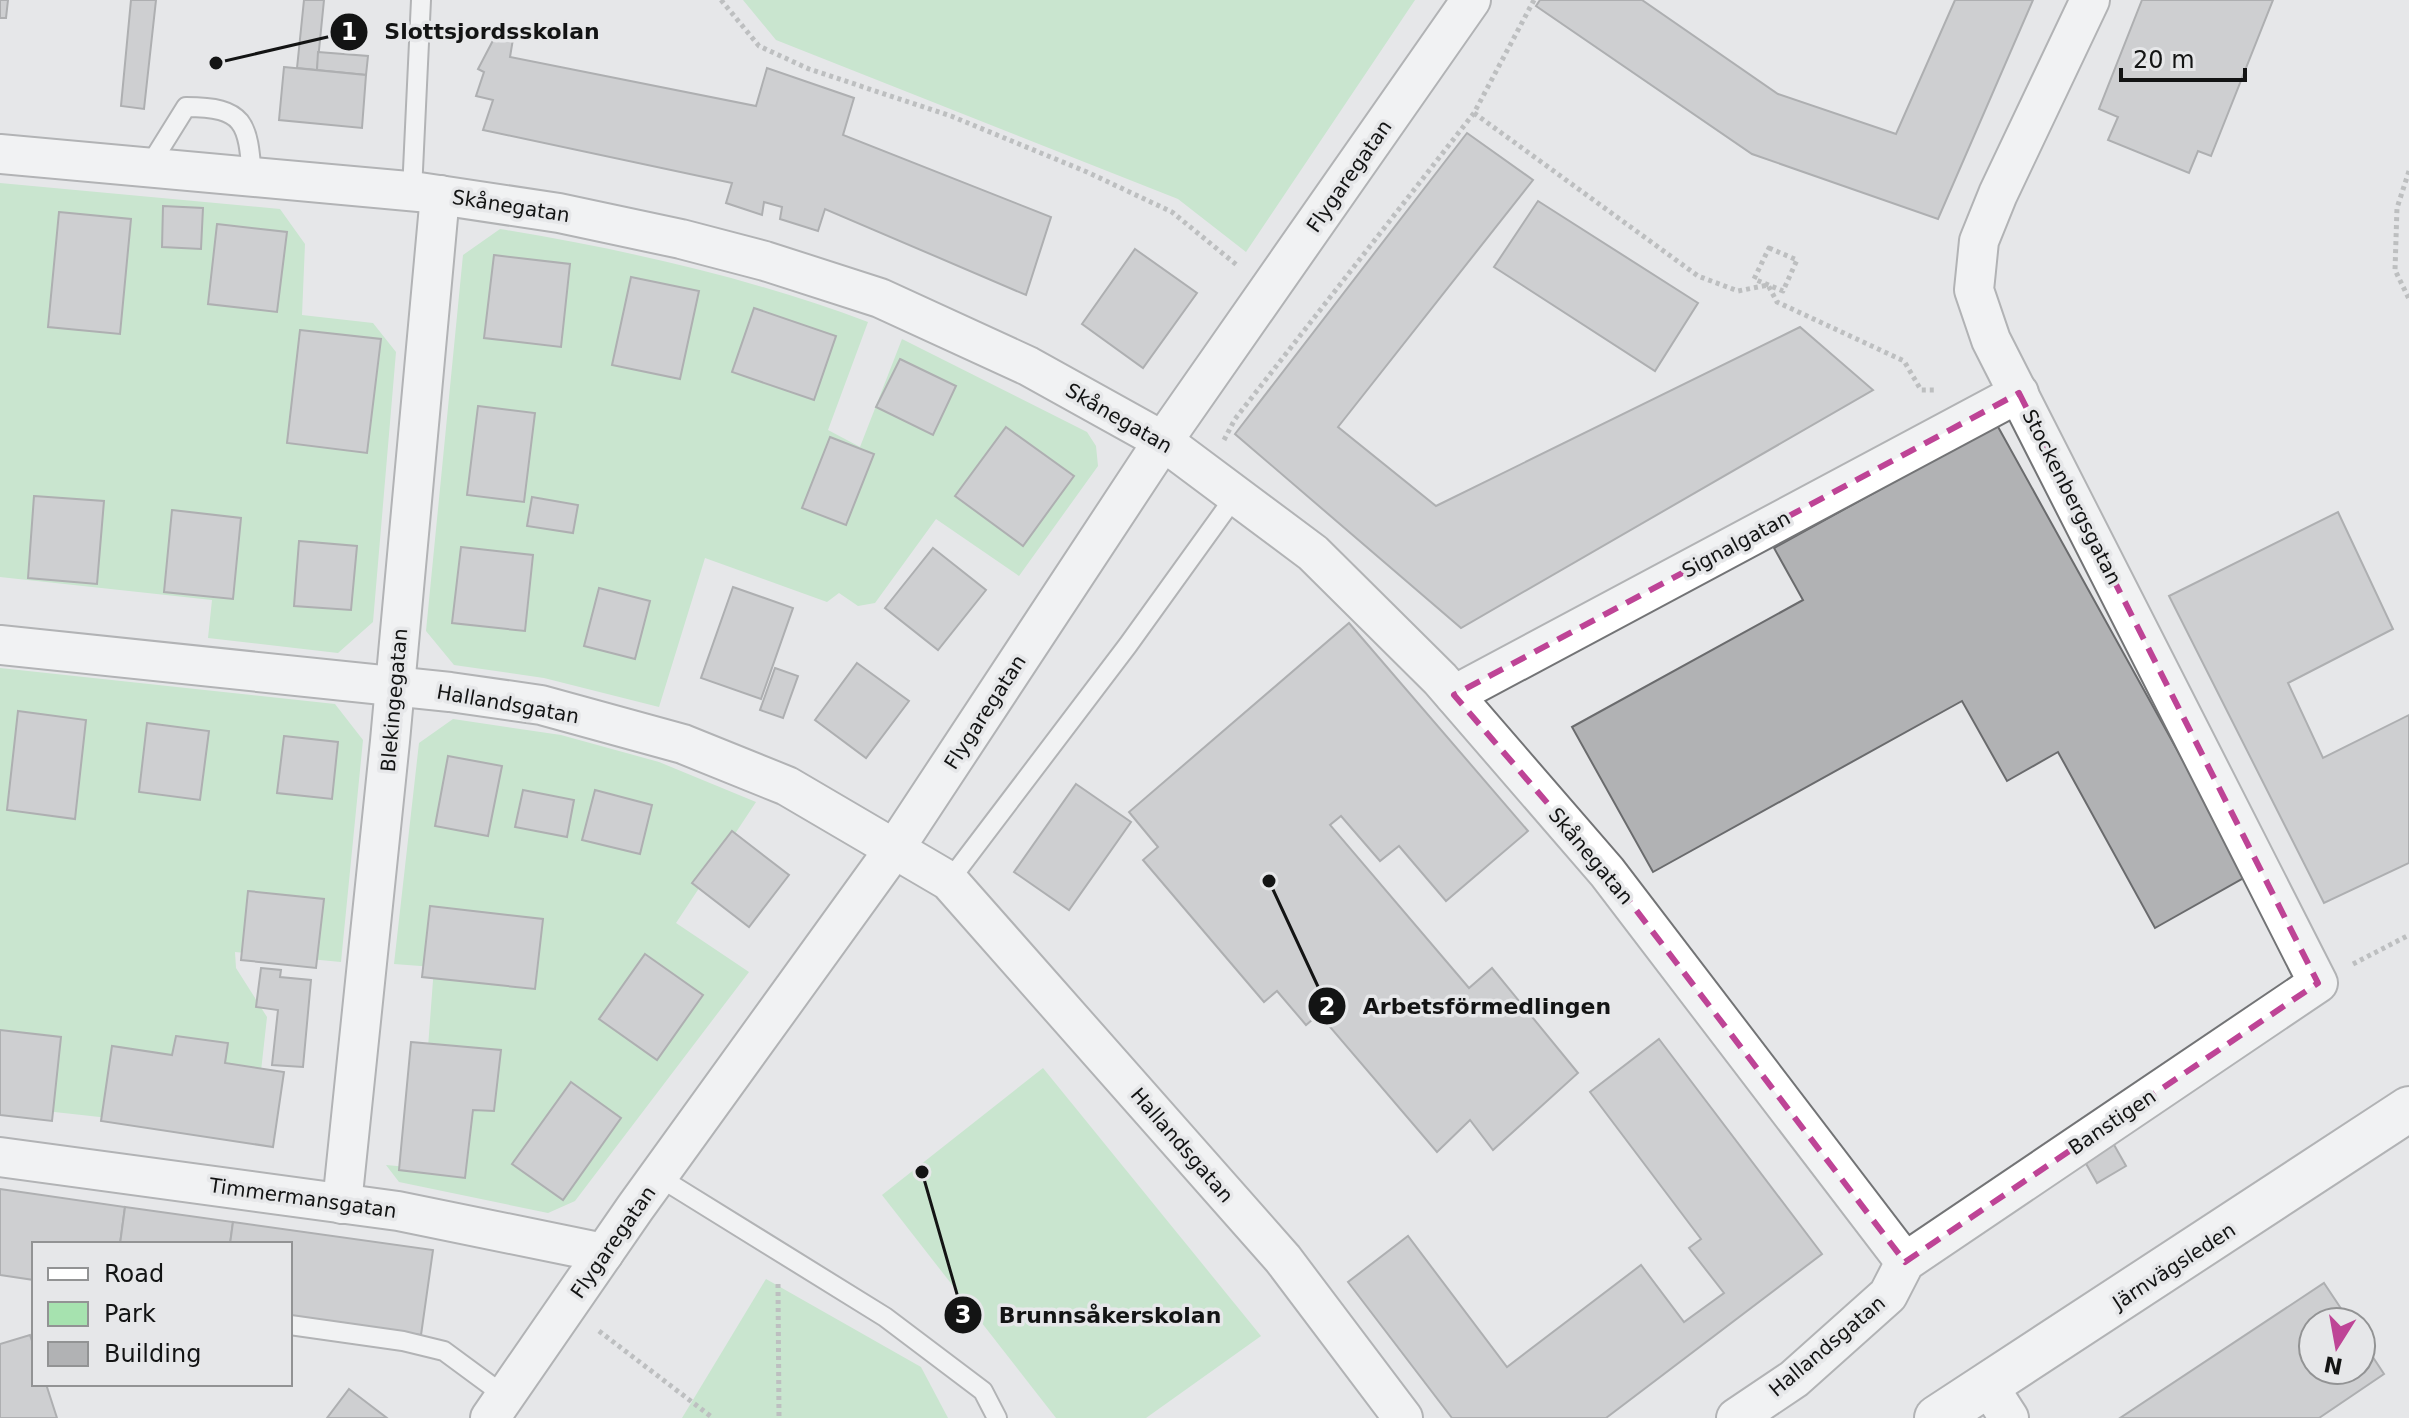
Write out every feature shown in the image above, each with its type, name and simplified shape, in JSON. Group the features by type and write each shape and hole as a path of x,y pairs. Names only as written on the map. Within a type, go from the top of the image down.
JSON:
{"main road":[{"name":"Järnvägsleden","path":"1937,1418 1999,1402 2409,1109"}],"street":[{"name":"Flygaregatan","path":"498,1407 604,1253 895,848 1163,441 1471,0"},
{"name":"Stockenbergsgatan","path":"2090,0 1998,194 1979,241 1976,301 2013,381 2318,983"},
{"name":"Skånegatan","path":"0,154 426,193 559,213 681,239 765,261 880,298 1028,366 1163,441 1313,553 1454,695 1607,872 1905,1262"},
{"name":"Blekingegatan","path":"342,1204 395,687 426,193"},
{"name":"Signalgatan","path":"1454,695 2013,381"},
{"name":"Hallandsgatan","path":"0,645 541,705 683,744 787,786 949,881 1283,1259 1403,1418"},
{"name":"Banstigen","path":"1905,1262 2318,983"},
{"name":"Timmermansgatan","path":"0,1157 398,1211 604,1253"},
{"name":"Hallandsgatan","path":"1736,1418 1794,1379 1888,1295 1905,1262"}],"lane":[{"path":"421,0 426,193"},
{"path":"148,168 186,107 215,107 239,117 249,135 252,177"},
{"path":"949,881 1128,645 1236,495"},
{"path":"659,1177 885,1317 983,1391 997,1418"},
{"path":"292,1325 403,1341 444,1351 498,1407"}],"path":[{"path":"721,0 759,46 809,69 951,116 1087,172 1172,212 1248,272"},
{"path":"1474,113 1698,276 1738,291 1768,285 1783,291 1797,260 1769,248 1754,279 1768,285 1777,302 1904,361 1921,390 2013,381"},
{"path":"2409,171 2397,208 2395,270 2409,299"},
{"path":"2318,983 2409,935"},
{"path":"777,1251 779,1418"},
{"path":"592,1325 713,1418"}],"highlighted area":[{"path":"2019,393 2318,983 1905,1262 1607,872 1454,695"}],"green space":[{"path":"743,0 1415,0 1246,252 1178,199 776,40"},
{"path":"0,183 280,209 305,244 302,315 373,323 396,352 373,622 338,653 208,638 212,600 0,577"},
{"path":"500,229 686,266 778,291 868,322 828,430 860,447 902,339 1087,432 1096,446 1098,466 1019,576 936,519 875,603 858,606 839,593 827,602 705,558 659,707 544,678 454,665 426,631 463,255"},
{"path":"0,668 335,704 363,740 341,962 235,952 236,968 267,1017 254,1134 0,1106"},
{"path":"453,719 561,735 659,762 756,802 676,923 749,972 575,1201 548,1213 399,1182 386,1165 419,1168 434,967 394,964 419,743"},
{"path":"1043,1068 1261,1336 1146,1418 1056,1418 882,1195"},
{"path":"766,1279 921,1367 948,1418 682,1418"}],"building":[{"path":"0,0 8,0 6,18 0,18"},
{"path":"131,0 156,0 144,109 121,106"},
{"path":"304,0 324,0 317,70 297,68"},
{"path":"1540,0 1642,0 1778,94 1896,134 1955,0 2033,0 1938,219 1752,154 1536,6"},
{"path":"2142,0 2273,0 2211,156 2198,151 2189,173 2108,140 2118,117 2099,109"},
{"path":"499,29 514,33 510,57 756,106 767,68 854,98 843,135 1051,217 1026,295 825,209 818,231 780,219 782,207 764,202 762,215 726,203 732,183 483,130 493,100 476,96 484,72 478,69"},
{"path":"318,52 368,56 366,75 317,70"},
{"path":"284,67 366,75 362,128 279,120"},
{"path":"1467,133 1533,180 1338,427 1436,506 1800,327 1873,390 1461,628 1235,434"},
{"path":"1538,201 1698,303 1655,371 1494,267"},
{"path":"163,206 203,208 201,249 162,247"},
{"path":"59,212 131,219 120,334 48,327"},
{"path":"217,224 287,232 277,312 208,304"},
{"path":"1135,249 1197,293 1143,368 1082,324"},
{"path":"494,255 570,264 561,347 484,338"},
{"path":"631,277 699,291 680,379 612,365"},
{"path":"754,308 836,336 814,400 732,372"},
{"path":"300,330 381,339 367,453 287,443"},
{"path":"900,359 956,386 933,435 876,407"},
{"path":"478,406 535,413 524,502 467,495"},
{"path":"1997,425 2247,876 2155,928 2058,752 2007,781 1962,701 1653,872 1572,727 1803,600 1774,548"},
{"path":"1006,427 1074,476 1023,546 955,496"},
{"path":"830,437 874,454 846,525 802,508"},
{"path":"34,496 104,501 97,584 28,578"},
{"path":"532,497 578,505 573,533 527,526"},
{"path":"172,510 241,518 233,599 164,592"},
{"path":"2338,512 2393,629 2288,683 2323,758 2409,715 2409,863 2324,903 2169,596"},
{"path":"299,541 357,546 351,610 294,606"},
{"path":"461,547 533,555 525,631 452,623"},
{"path":"933,548 986,590 938,650 885,608"},
{"path":"733,587 793,608 761,699 701,678"},
{"path":"599,588 650,601 635,659 584,646"},
{"path":"1349,623 1528,831 1446,901 1399,846 1380,861 1341,816 1330,825 1469,988 1492,968 1578,1073 1493,1150 1470,1120 1437,1152 1319,1014 1306,1025 1277,991 1264,1002 1143,860 1158,847 1129,812"},
{"path":"857,663 909,701 866,758 815,720"},
{"path":"775,668 798,676 783,718 760,710"},
{"path":"18,711 86,720 75,819 7,810"},
{"path":"147,723 209,731 200,800 139,792"},
{"path":"284,736 338,742 332,799 277,793"},
{"path":"448,756 502,766 488,836 435,826"},
{"path":"1076,784 1131,822 1069,910 1014,872"},
{"path":"523,790 574,800 567,837 515,827"},
{"path":"595,790 652,805 640,854 582,840"},
{"path":"732,831 789,875 749,927 692,883"},
{"path":"248,891 324,899 316,968 241,960"},
{"path":"430,906 543,919 535,989 422,977"},
{"path":"645,954 703,995 657,1060 599,1019"},
{"path":"261,968 281,970 280,977 311,980 303,1067 272,1065 278,1010 256,1007"},
{"path":"0,1030 61,1037 52,1121 0,1115"},
{"path":"176,1036 228,1043 225,1063 284,1072 273,1147 101,1121 112,1046 172,1055"},
{"path":"1659,1039 1822,1254 1606,1418 1452,1418 1348,1282 1408,1236 1507,1367 1641,1265 1684,1322 1724,1293 1689,1248 1701,1239 1590,1092"},
{"path":"411,1042 501,1050 494,1111 473,1110 465,1178 399,1170"},
{"path":"571,1082 621,1118 563,1200 512,1164"},
{"path":"2113,1143 2126,1166 2097,1183 2084,1160"},
{"path":"0,1189 125,1207 120,1242 32,1242 32,1280 0,1275"},
{"path":"125,1207 233,1222 230,1242 120,1242"},
{"path":"233,1222 433,1250 421,1335 292,1317 292,1242 230,1242"},
{"path":"2324,1283 2339,1306 2297,1306 2297,1386 2366,1386 2319,1418 2120,1418"},
{"path":"30,1335 32,1386 47,1386 57,1418 0,1418 0,1344"},
{"path":"2377,1363 2384,1374 2377,1379"},
{"path":"349,1389 387,1418 327,1418"}],"place":[{"name":"Slottsjordsskolan","path":"216,63"},
{"name":"Arbetsförmedlingen","path":"1269,881"},
{"name":"Brunnsåkerskolan","path":"922,1172"}]}
